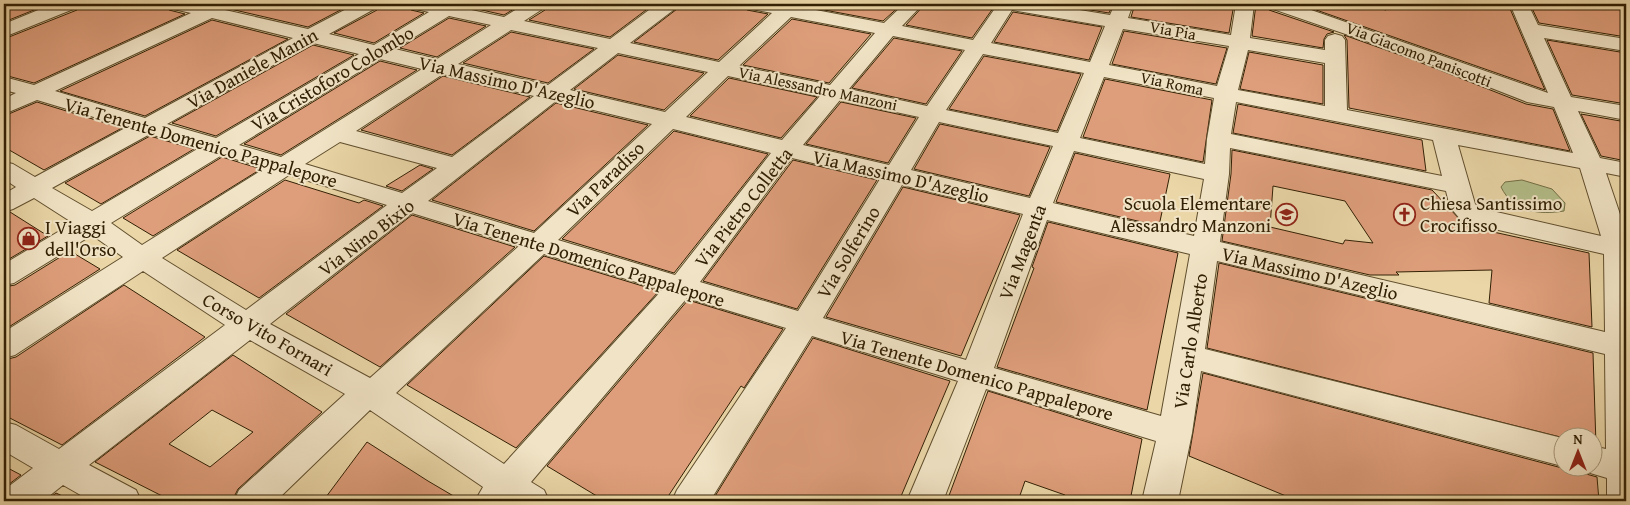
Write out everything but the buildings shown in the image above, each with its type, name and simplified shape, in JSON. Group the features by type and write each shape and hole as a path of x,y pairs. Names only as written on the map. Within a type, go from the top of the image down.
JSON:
{"street":[{"path":"4,31 69,4"},
{"name":"Via Massimo D'Azeglio","path":"176,4 218,8 310,36 376,52 1624,348"},
{"name":"Via Daniele Manin","path":"4,204 369,4"},
{"name":"Via Alessandro Manzoni","path":"418,4 450,7 616,46 1217,174"},
{"path":"4,346 537,4"},
{"name":"Via Nino Bixio","path":"16,501 249,326 670,4"},
{"name":"Via Roma","path":"754,4 790,7 889,29 1626,170"},
{"name":"Via Pietro Colletta","path":"510,496 681,287 788,149 889,29 914,4"},
{"name":"Via Solferino","path":"690,501 804,324 895,174 1007,4"},
{"name":"Via Pia","path":"1011,4 1121,12 1240,42 1334,58"},
{"name":"Via Carlo Alberto","path":"1160,501 1175,433 1206,248 1226,94 1240,42 1245,4"},
{"name":"Via Giacomo Paniscotti","path":"1277,4 1335,23 1535,97 1626,113"},
{"path":"1519,4 1590,163 1622,249 1624,348 1617,474"},
{"name":"Via Cristoforo Colombo","path":"4,276 450,7"},
{"name":"Via Paradiso","path":"252,501 538,244 667,120 790,7"},
{"path":"4,107 218,8"},
{"name":"Via Magenta","path":"925,501 976,375 1038,208 1121,12"},
{"path":"1335,23 1336,114"},
{"path":"1530,30 1626,45"},
{"name":"Via Tenente Domenico Pappalepore","path":"4,83 410,203 538,244 804,324 1175,433"},
{"path":"335,132 458,166"},
{"path":"1443,134 1463,207 1470,214 1622,249"},
{"path":"1219,139 1457,186"},
{"name":"Corso Vito Fornari","path":"4,169 36,187 142,258 249,326 370,393 510,496"},
{"path":"1188,356 1552,449"},
{"path":"4,436 123,501"}],"green space":[{"path":"1522,180 1552,189 1565,203 1564,211 1536,212 1520,207 1512,202 1501,187 1505,182"}],"place":[{"name":"Scuola Elementare Alessandro Manzoni","path":"1287,214"},
{"name":"Chiesa Santissimo Crocifisso","path":"1404,214"},
{"name":"I Viaggi dell'Orso","path":"29,238"}]}
